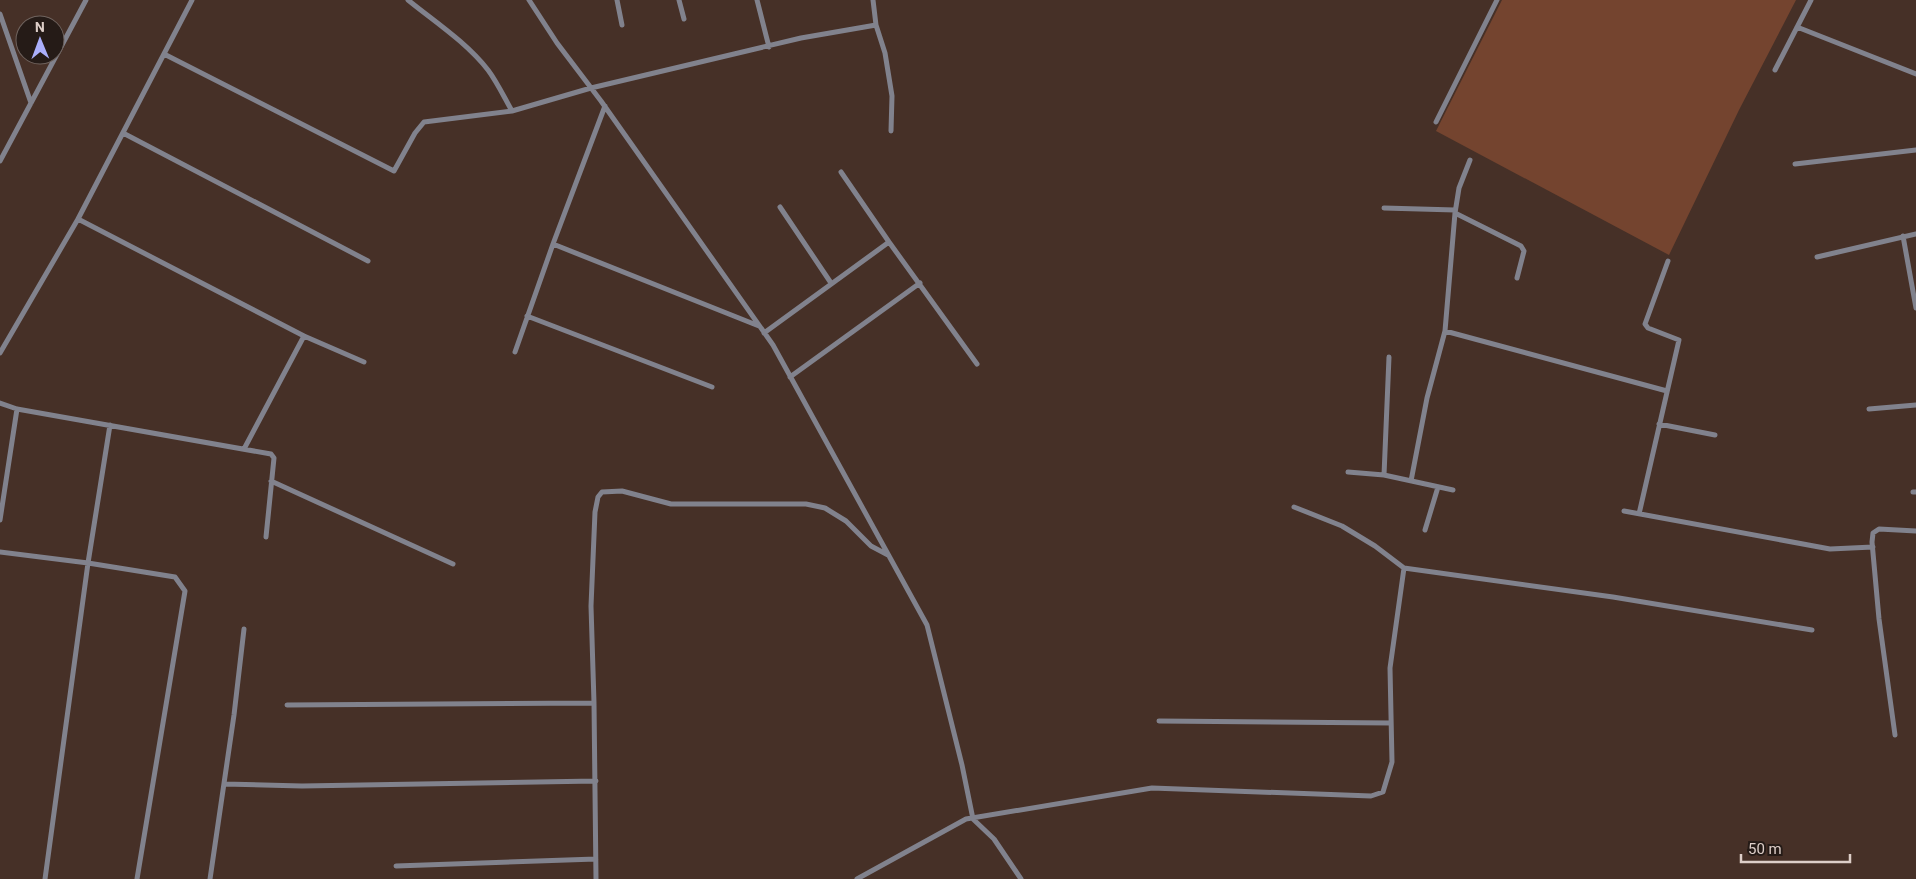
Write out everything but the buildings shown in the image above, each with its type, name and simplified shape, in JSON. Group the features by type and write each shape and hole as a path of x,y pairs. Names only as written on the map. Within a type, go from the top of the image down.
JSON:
{"street":[{"path":"0,160 86,0"},
{"path":"0,353 78,218 192,0"},
{"path":"408,0 465,46 497,83 512,110"},
{"path":"528,0 557,43 605,106 764,333 790,376 927,625 960,756 973,819 994,839 1021,879"},
{"path":"617,0 622,25"},
{"path":"679,0 684,19"},
{"path":"757,0 769,47"},
{"path":"873,0 876,24 884,53 892,96 891,131"},
{"path":"1436,122 1497,0"},
{"path":"1775,70 1811,0"},
{"path":"0,14 31,103"},
{"path":"164,54 394,171 414,134 424,122 512,110 591,88 801,38 876,24"},
{"path":"1797,27 1916,74"},
{"path":"514,352 605,106"},
{"path":"123,132 368,260"},
{"path":"1795,164 1916,150"},
{"path":"1411,481 1427,398 1445,331 1455,212 1459,188 1470,160"},
{"path":"841,172 977,364"},
{"path":"780,208 832,283"},
{"path":"1384,208 1455,212 1521,246 1524,251 1517,278"},
{"path":"78,218 304,336 364,362"},
{"path":"1817,257 1916,234"},
{"path":"1903,236 1916,308"},
{"path":"764,333 889,242"},
{"path":"553,244 759,326"},
{"path":"1639,514 1679,340 1648,328 1645,324 1668,261"},
{"path":"790,376 920,284"},
{"path":"527,316 712,387"},
{"path":"1445,331 1667,391"},
{"path":"244,449 304,336"},
{"path":"1384,475 1389,357"},
{"path":"0,403 17,409 271,454 274,458 266,537"},
{"path":"1869,409 1916,405"},
{"path":"0,520 17,409"},
{"path":"1659,424 1715,435"},
{"path":"45,879 88,563 110,425"},
{"path":"1348,472 1384,475 1453,490"},
{"path":"271,481 453,564"},
{"path":"1424,530 1438,487"},
{"path":"596,879 596,781 591,606 595,512 598,497 602,492 622,491 671,504 806,504 824,508 846,521 871,546 888,556"},
{"path":"1294,507 1342,526 1375,546 1404,568 1613,597 1812,630"},
{"path":"1624,511 1830,549 1873,547"},
{"path":"1896,734 1879,619 1873,533 1879,529 1916,531"},
{"path":"0,552 88,563 175,577 185,591 137,879"},
{"path":"857,879 966,819 1152,788 1371,796 1383,792 1392,762 1390,668 1404,568"},
{"path":"210,879 234,714 244,629"},
{"path":"287,705 594,703"},
{"path":"1159,721 1391,723"},
{"path":"224,784 302,786 596,781"},
{"path":"396,866 596,859"}],"shaded area":[{"path":"1502,0 1796,0 1739,110 1669,255 1436,131"}]}
